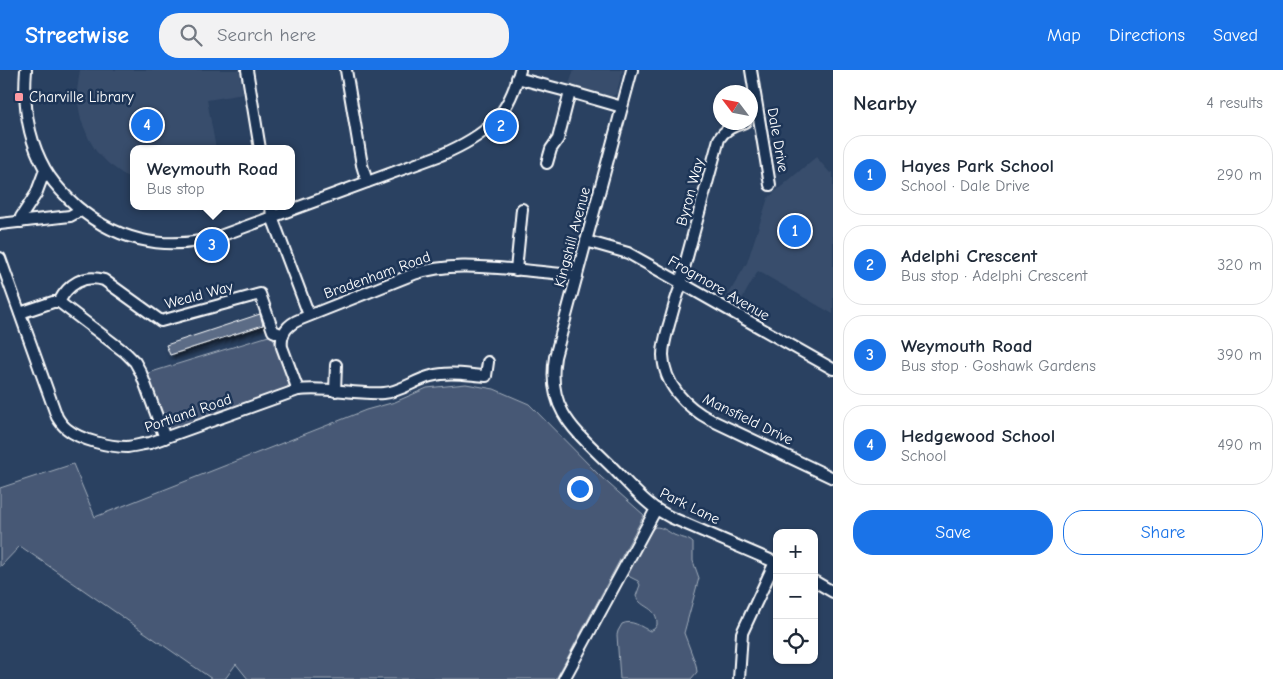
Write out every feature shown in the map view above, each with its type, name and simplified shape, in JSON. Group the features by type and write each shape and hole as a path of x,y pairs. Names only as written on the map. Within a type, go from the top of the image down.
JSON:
{"street":[{"path":"26,70 27,120 36,148 45,170 57,186 82,210 105,226 120,233 139,239 165,243 207,240 272,211 309,315"},
{"path":"247,70 259,145"},
{"path":"346,70 362,165 367,182"},
{"name":"Kingshill Avenue","path":"562,413 554,391 552,376 554,357 632,70"},
{"name":"Dale Drive","path":"751,70 752,85"},
{"path":"295,204 367,182 441,155 478,137 499,116 512,95 518,74 570,92 622,106"},
{"path":"548,163 551,149 558,139 570,92"},
{"name":"Byron Way","path":"681,283 720,139 727,130"},
{"name":"Dale Drive","path":"756,130 770,185"},
{"path":"21,222 21,217 36,194 45,170"},
{"path":"516,270 522,209"},
{"path":"0,224 70,216 82,210"},
{"name":"Frogmore Avenue","path":"586,241 628,254 833,369"},
{"name":"Portland Road","path":"0,258 57,417 66,428 75,434 87,439 121,447 142,445 165,438 298,390 313,389 384,393 436,375 486,376 488,362"},
{"name":"Bradenham Road","path":"283,334 292,323 309,315 430,269 493,267 577,276"},
{"name":"Weald Way","path":"59,302 71,284 89,278 100,278 161,321 260,294 273,331 283,334"},
{"name":"Mansfield Drive","path":"681,283 665,340 663,355 668,379 679,396 701,415 833,478"},
{"path":"20,313 53,302 59,302 126,353 135,362 141,373 165,438"},
{"path":"283,334 282,347 298,390"},
{"path":"336,365 336,391"},
{"name":"Park Lane","path":"562,413 581,436 656,509 670,517 773,561"},
{"path":"564,679 656,509"},
{"path":"739,679 742,633 773,568"},
{"path":"818,583 833,592"}],"shaded area":[{"path":"80,70 239,70 243,94 207,100 215,145 130,145 130,179 109,164 96,151 81,120 77,91"},
{"path":"574,70 623,70 616,94 611,97 569,85"},
{"path":"816,157 830,173 833,172 833,314 758,271 736,309 724,302 747,263 768,198"},
{"path":"272,335 289,380 285,391 172,432 165,428 145,374"},
{"path":"466,384 494,389 529,404 601,477 644,515 556,679 248,679 236,664 225,679 212,679 20,546 0,567 0,488 73,464 95,517 366,410 395,402 427,388"},
{"path":"655,527 663,528 693,543 693,561 699,578 684,633 696,665 697,672 691,679 620,679 617,635 622,624 633,623 650,631 657,625 655,614 638,600 636,596 640,585 638,581 628,575 646,536"}],"building":[{"path":"260,314 263,325 170,355 166,345"}],"place":[{"name":"Charville Library","path":"19,97"},
{"name":"Hedgewood School","path":"147,125"},
{"name":"Adelphi Crescent","path":"501,126"},
{"name":"Hayes Park School","path":"795,231"},
{"name":"Weymouth Road","path":"212,245"}]}
